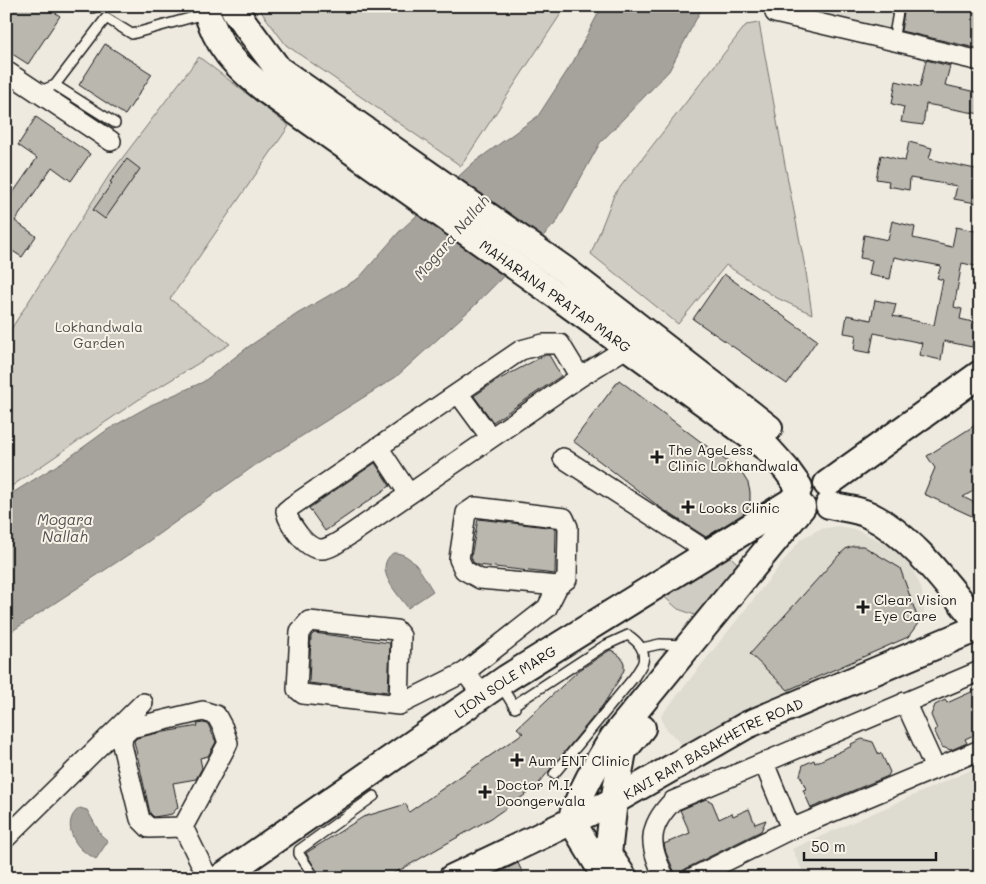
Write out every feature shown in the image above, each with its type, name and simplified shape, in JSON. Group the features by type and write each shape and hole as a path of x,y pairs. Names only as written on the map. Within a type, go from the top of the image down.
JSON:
{"main road":[{"name":"MAHARANA PRATAP MARG","path":"233,6 278,69 565,270 778,435 804,466 810,496"},
{"name":"MAHARANA PRATAP MARG","path":"206,10 219,42 238,67 267,91 768,448 810,496"},
{"path":"606,878 571,820 578,798 613,738 810,496 980,374"},
{"path":"810,496 868,514 899,534 930,566 980,626"},
{"path":"624,878 608,854 614,801 623,751 794,533 810,496"},
{"name":"LION SOLE MARG","path":"220,878 370,792 710,552 810,496"},
{"name":"KAVI RAM BASAKHETRE ROAD","path":"452,878 614,801 747,725 980,626"}],"street":[{"path":"775,13 980,61"},
{"path":"6,71 38,92 113,132"},
{"path":"580,378 560,344 543,344 521,350 292,506 286,511 287,520 308,546 318,549 331,547 580,378 628,348"},
{"path":"458,392 491,438"},
{"path":"378,447 409,494"},
{"path":"563,458 710,552"},
{"path":"399,706 401,636 396,630 309,621 300,631 296,689 303,694 399,706 465,672 547,608 558,586 567,579 568,526 564,518 475,506 466,513 459,559 464,570 480,578 558,586"},
{"path":"665,878 655,858 652,845 656,826 661,815 672,801 980,671"},
{"path":"465,672 503,698"},
{"path":"905,702 935,768"},
{"path":"6,838 143,703"},
{"path":"203,711 216,715 228,742 183,827 149,828 140,820 122,745 123,736 130,728 203,711"},
{"path":"692,878 791,829 980,750"},
{"path":"764,763 791,829"},
{"path":"183,827 208,878"}],"lane":[{"path":"92,6 92,8 100,6"},
{"path":"893,41 899,6"},
{"path":"38,92 55,85 106,18 132,34 206,10"},
{"path":"55,85 113,132"},
{"path":"503,698 628,635 637,641 642,648 644,662 635,676 554,774"},
{"path":"642,648 660,644 688,645"},
{"path":"315,878 299,850 370,792"}],"shaded area":[{"path":"780,6 894,6 887,38"},
{"path":"838,526 854,529 890,545 911,566 921,587 924,614 906,638 683,746 664,726 661,716 801,539 820,529"},
{"path":"980,766 980,878 806,878 792,849"}],"green space":[{"path":"257,6 566,6 461,166 286,45"},
{"path":"759,23 806,272 812,314 777,298 726,265 678,324 591,254 614,195 746,25"},
{"name":"Lokhandwala Garden","path":"199,57 289,126 170,299 230,344 138,400 6,490 6,337 108,177"},
{"path":"726,552 738,564 695,615 678,609 661,594"}],"water":[{"name":"Mogara Nallah","path":"602,6 703,6 669,71 600,143 556,223 473,307 396,377 254,466 146,543 6,635 6,497 67,459 107,430 151,405 203,382 248,347 297,314 359,278 399,232 473,163 538,116 573,62"},
{"path":"393,553 406,556 412,561 433,591 408,608 393,589 386,574 385,566 387,559"},
{"path":"80,808 87,810 101,835 108,841 96,859 82,850 74,840 70,829 72,817"}],"building":[{"path":"16,6 46,6 60,16 28,64 6,50 6,21"},
{"path":"905,6 980,6 980,49 901,31"},
{"path":"105,44 152,74 125,115 79,85"},
{"path":"926,60 950,66 945,85 980,93 980,114 926,104 923,125 901,122 904,107 892,104 896,81 920,87"},
{"path":"36,117 90,154 71,181 52,167 15,221 36,236 22,257 6,247 6,203 37,158 18,145"},
{"path":"909,142 932,148 929,159 980,170 976,203 954,199 957,186 910,178 909,190 888,186 889,181 876,179 881,155 905,161"},
{"path":"127,159 140,169 105,219 93,210"},
{"path":"892,221 915,227 913,238 952,247 956,227 980,232 980,267 962,263 954,307 962,309 960,319 977,323 972,347 944,341 941,360 919,355 922,343 874,333 870,353 854,350 856,335 844,333 847,315 871,320 875,300 896,304 893,316 934,325 943,280 937,278 941,266 894,257 890,279 869,275 872,260 860,258 864,235 888,240"},
{"path":"724,274 817,340 787,384 693,319"},
{"path":"545,355 549,355 561,376 493,422 474,396 496,381"},
{"name":"The AgeLess Clinic Lokhandwala","path":"619,380 741,472 748,483 750,492 750,504 746,512 706,537 661,508 573,441"},
{"path":"980,422 980,487 963,497 979,505 974,517 924,494 935,468 927,456"},
{"path":"375,463 390,486 325,531 309,508"},
{"path":"478,519 556,528 555,574 478,565 473,562 471,557"},
{"path":"863,546 900,568 919,622 908,637 788,690 750,654 840,554 847,548"},
{"path":"314,633 390,643 388,692 309,683 311,636"},
{"path":"610,650 621,657 624,663 624,670 620,678 603,705 535,788 493,817 384,878 321,878 306,853 363,817 406,804 409,812 523,733 517,728 578,671"},
{"path":"980,688 980,732 965,739 967,743 951,750 942,747 934,730 937,729 931,715 935,705 945,700 947,703"},
{"path":"197,724 208,724 216,742 208,756 200,758 202,768 196,779 173,783 178,807 172,814 154,817 150,813 134,741 137,738 198,726"},
{"path":"862,739 873,742 879,755 881,753 890,772 888,776 811,808 803,790 806,789 800,775 803,765 814,760 815,763 852,746 851,744"},
{"path":"706,799 712,802 719,819 732,813 733,816 749,809 755,824 766,820 761,831 676,875 664,844 690,833 680,810"},
{"path":"518,863 525,878 487,878"}],"place":[{"name":"The AgeLess Clinic Lokhandwala","path":"657,457"},
{"name":"Looks Clinic","path":"688,507"},
{"name":"Clear Vision Eye Care","path":"863,607"},
{"name":"Aum ENT Clinic","path":"517,760"},
{"name":"Doctor M.I. Doongerwala","path":"485,792"}]}
